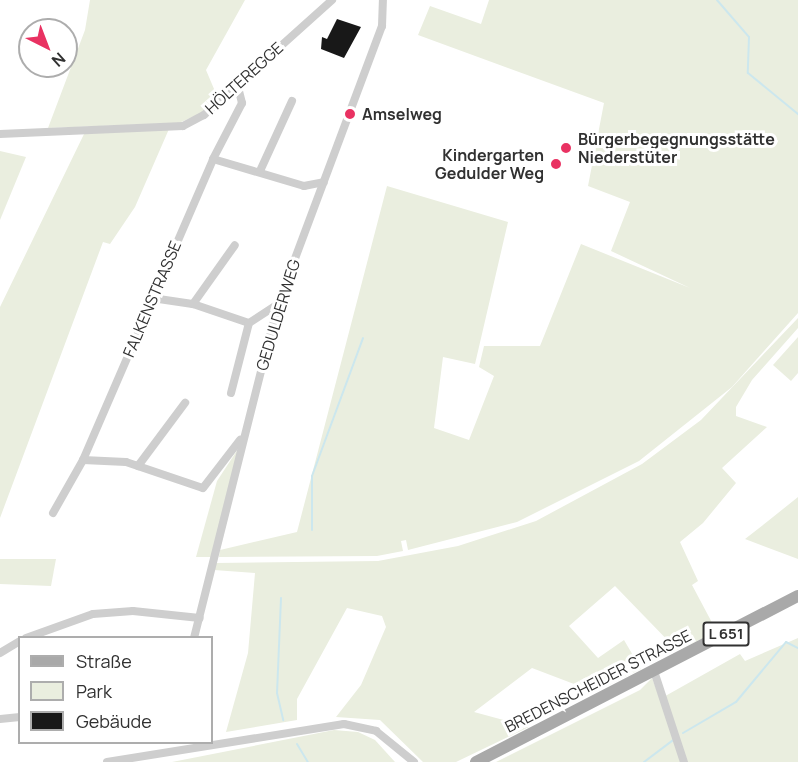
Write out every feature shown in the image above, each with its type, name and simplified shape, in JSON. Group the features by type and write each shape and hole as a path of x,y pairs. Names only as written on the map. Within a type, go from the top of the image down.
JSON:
{"main road":[{"name":"BREDENSCHEIDER STRASSE","path":"476,762 798,596"}],"street":[{"name":"HÖLTEREGGE","path":"0,134 183,126 204,115 332,0"},
{"name":"GEDULDERWEG","path":"195,636 242,436 278,304 382,26 385,1"},
{"name":"FALKENSTRASSE","path":"53,513 83,460 213,159 242,103 237,83"},
{"path":"260,171 292,101"},
{"path":"213,159 260,171 304,186 324,182"},
{"path":"193,304 235,245"},
{"path":"152,298 193,304 249,323"},
{"path":"231,393 249,323 278,304"},
{"path":"138,466 185,403"},
{"path":"83,460 138,466 203,488 242,436"},
{"path":"32,636 93,614 133,611 200,618"},
{"path":"0,653 18,642"},
{"path":"654,671 684,762"},
{"path":"0,719 18,717"},
{"path":"213,743 344,724 376,731 405,759 414,762"},
{"path":"162,751 164,744"},
{"path":"107,762 209,744"}],"green space":[{"path":"90,0 245,0 206,70 217,96 201,113 179,123 48,128 67,78 78,78 78,49 85,30"},
{"path":"489,0 798,0 798,313 732,387 639,461 517,522 408,550 406,540 401,541 403,551 377,556 219,557 220,550 297,532 387,186 508,222 475,364 443,357 434,428 469,440 494,376 479,367 484,346 540,346 581,244 690,288 611,251 630,202 588,186 604,103 418,35 430,6 481,24"},
{"path":"169,129 135,207 110,244 103,242 0,518 0,307 85,132"},
{"path":"0,151 26,157 0,220"},
{"path":"798,318 798,328 752,380 736,407 736,416 767,427 722,468 736,483 703,523 680,542 698,581 692,585 717,632 677,650 615,586 569,626 598,658 624,640 641,669 595,692 532,668 474,712 529,727 456,762 423,762 380,720 336,717 361,685 386,627 382,616 347,608 297,699 297,720 226,732 248,653 255,573 214,570 216,563 378,561 458,546 536,521 642,464 701,420"},
{"path":"798,337 798,373 791,381 773,365"},
{"path":"238,449 212,557 196,557 217,481"},
{"path":"798,497 798,559 745,539 768,521"},
{"path":"0,559 56,559 51,586 0,584"},
{"path":"798,638 798,762 496,762 640,690 652,678 660,699 740,654 745,661"},
{"path":"334,730 358,732 375,740 395,762 172,762"}],"building":[{"path":"337,19 361,27 344,58 321,49 322,37 327,39"}],"waterway":[{"path":"717,0 749,37 748,73 798,114"},
{"path":"312,530 312,476 363,338"},
{"path":"281,598 277,693 283,720"},
{"path":"683,733 736,702 786,642 798,648"},
{"path":"644,762 674,739"},
{"path":"297,744 308,762"}],"place":[{"name":"Amselweg","path":"350,114"},
{"name":"Bürgerbegegnungsstätte Niederstüter","path":"566,148"},
{"name":"Kindergarten Gedulder Weg","path":"556,164"}]}
